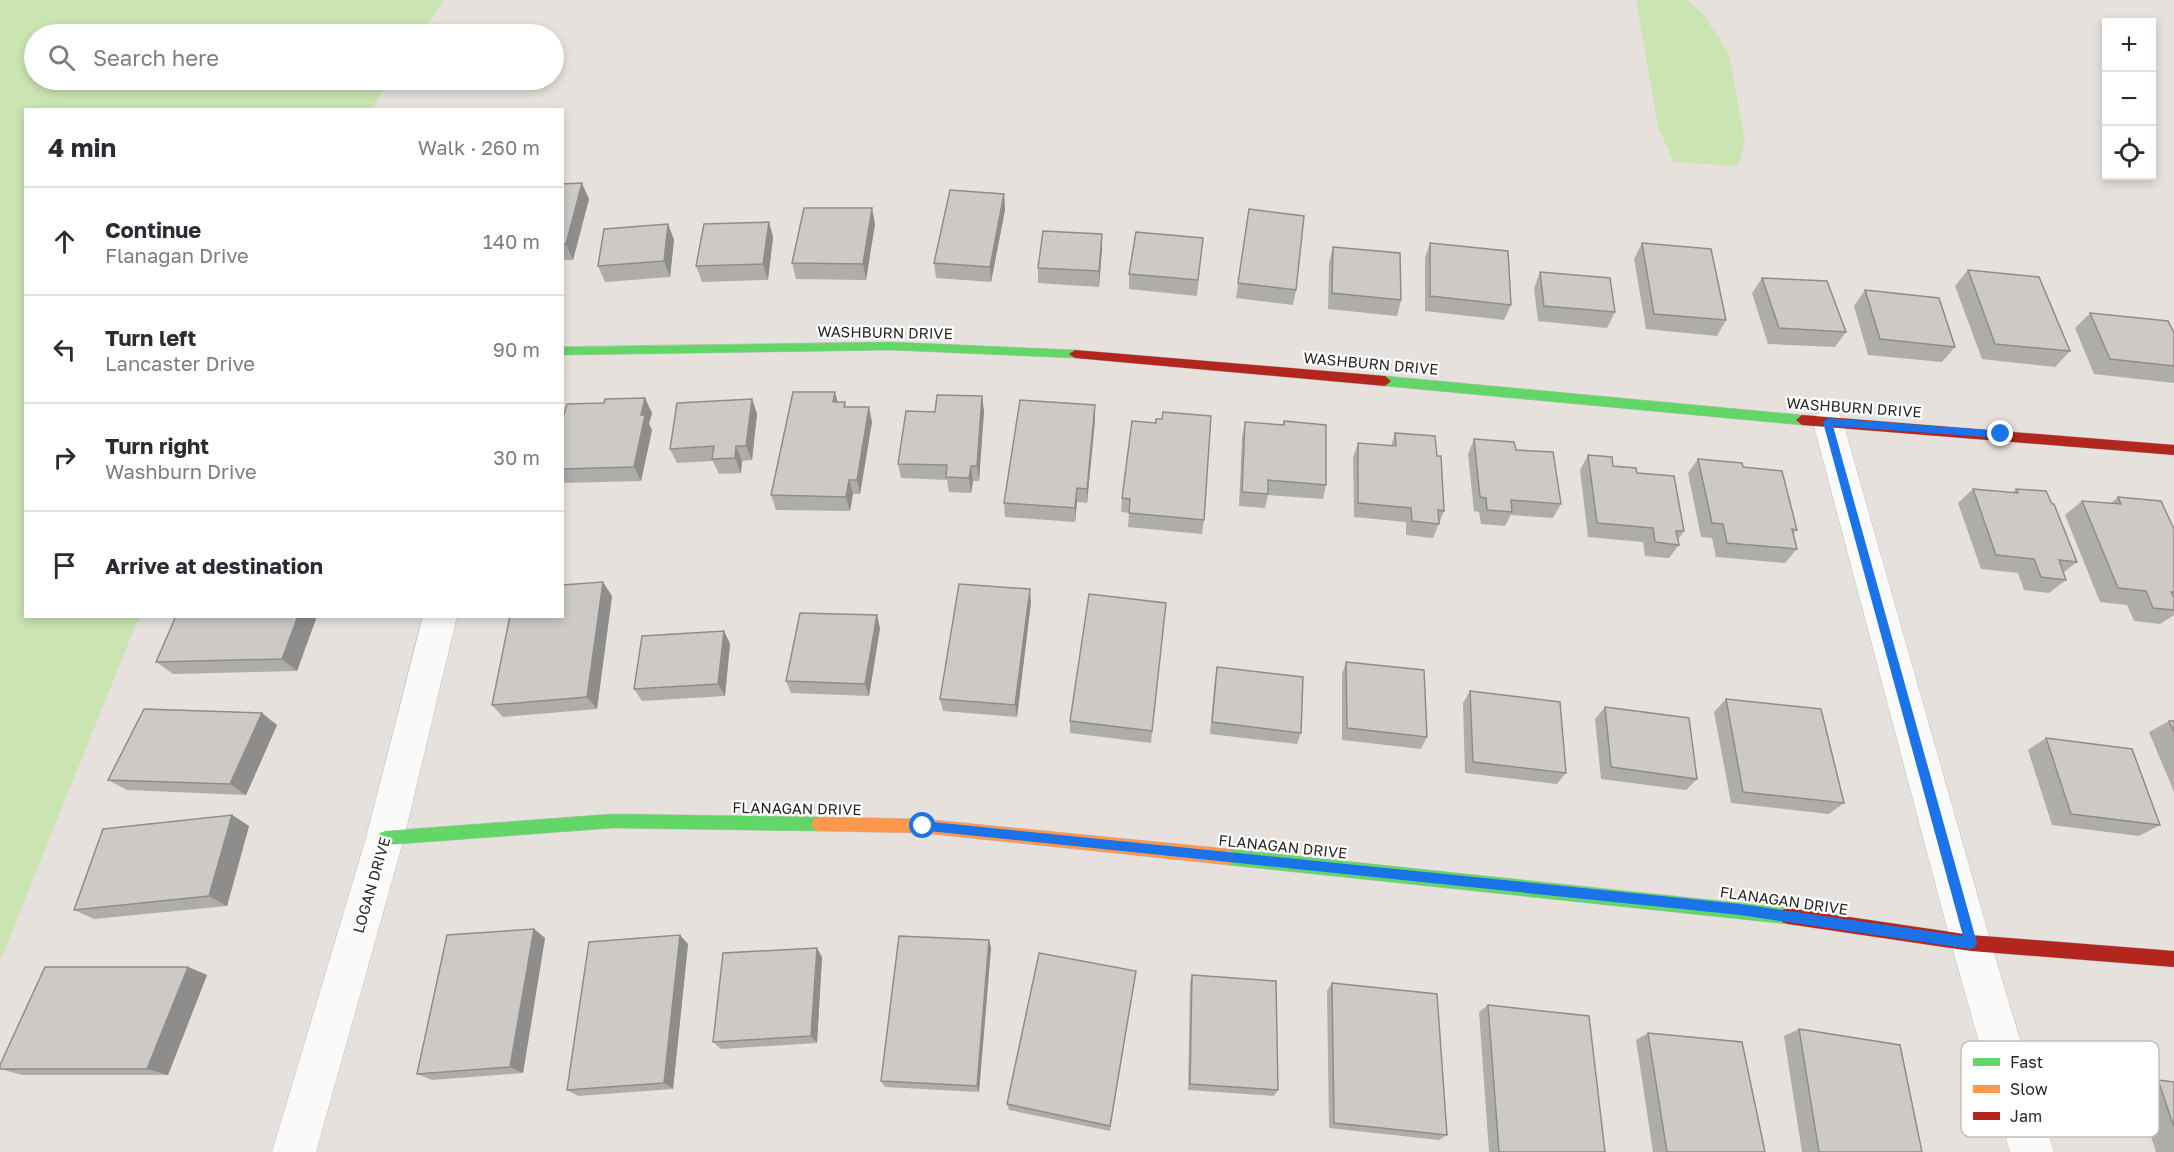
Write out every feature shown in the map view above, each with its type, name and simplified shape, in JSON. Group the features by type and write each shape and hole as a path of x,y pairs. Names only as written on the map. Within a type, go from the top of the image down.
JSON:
{"street":[{"name":"WASHBURN DRIVE","path":"564,351 891,346 1103,355 1828,422 2174,450"},
{"path":"1828,422 2000,1041"},
{"name":"LOGAN DRIVE","path":"294,1152 385,838 440,618"},
{"name":"FLANAGAN DRIVE","path":"385,838 613,821 923,826 1740,909 1971,943 2174,959"},
{"path":"2028,1137 2032,1152"}],"green space":[{"path":"0,0 444,0 428,24 24,24 24,90 384,90 372,108 24,108 24,618 139,618 0,961"},
{"path":"1636,0 1688,0 1703,14 1729,54 1745,142 1738,166 1674,162 1658,127"}],"building":[{"path":"582,183 566,244 564,244 564,184"},
{"path":"950,190 1004,194 990,267 934,263"},
{"path":"804,208 872,208 863,264 792,263"},
{"path":"1249,209 1304,216 1296,290 1238,283"},
{"path":"769,222 763,264 696,266 704,224"},
{"path":"668,224 664,261 598,266 604,229"},
{"path":"1043,231 1102,234 1099,271 1038,268"},
{"path":"1136,232 1203,238 1198,280 1129,274"},
{"path":"1430,243 1508,251 1511,305 1430,296"},
{"path":"1642,243 1711,249 1726,320 1654,314"},
{"path":"1333,247 1400,253 1401,300 1332,293"},
{"path":"1968,270 2039,277 2070,351 1995,344"},
{"path":"1540,272 1610,278 1615,312 1544,306"},
{"path":"1762,278 1827,281 1846,332 1779,328"},
{"path":"1865,290 1939,298 1955,347 1880,339"},
{"path":"2090,313 2168,321 2174,333 2174,366 2110,359"},
{"path":"793,392 835,392 833,402 845,402 844,407 869,407 857,480 849,480 846,497 771,495"},
{"path":"937,395 982,396 977,466 971,466 969,478 946,477 947,465 898,464 906,411 935,412"},
{"path":"645,398 641,415 645,415 634,467 564,469 564,414 567,404 604,403 605,399"},
{"path":"752,399 746,446 736,446 735,458 712,459 714,446 670,449 677,403"},
{"path":"1020,400 1095,405 1087,489 1077,488 1075,508 1004,503"},
{"path":"1163,412 1211,416 1204,520 1129,513 1130,499 1122,498 1132,421 1156,423 1156,419 1162,419"},
{"path":"1284,421 1326,425 1326,485 1268,480 1268,494 1242,492 1245,422 1284,425"},
{"path":"1395,433 1435,436 1437,456 1441,456 1444,511 1438,510 1439,524 1412,521 1411,508 1358,503 1358,443 1396,446"},
{"path":"1474,439 1514,442 1516,450 1553,452 1561,504 1511,500 1512,512 1487,510 1486,498 1480,497"},
{"path":"1588,455 1612,457 1613,466 1636,468 1637,473 1674,476 1684,531 1676,531 1679,545 1655,542 1653,528 1597,523"},
{"path":"1698,459 1742,463 1743,467 1782,471 1797,530 1792,529 1797,549 1727,543 1723,524 1712,523"},
{"path":"1973,489 2018,493 2016,489 2046,491 2054,504 2077,562 2059,560 2066,580 2041,577 2034,559 1996,555"},
{"path":"2118,497 2161,501 2174,529 2174,592 2171,592 2174,598 2174,610 2153,608 2146,591 2118,588 2082,501 2121,504"},
{"path":"603,582 587,697 492,705 510,618 564,618 564,585"},
{"path":"959,584 1030,589 1015,705 940,699"},
{"path":"1089,594 1166,603 1152,731 1070,721"},
{"path":"800,613 877,615 865,684 786,681"},
{"path":"175,618 297,618 282,659 156,662"},
{"path":"724,631 718,684 634,689 642,636"},
{"path":"1346,662 1424,670 1427,737 1347,728"},
{"path":"1217,667 1303,677 1301,733 1212,722"},
{"path":"1470,691 1560,702 1566,773 1473,762"},
{"path":"1726,699 1821,709 1844,803 1743,792"},
{"path":"1605,707 1689,718 1697,779 1611,767"},
{"path":"144,709 262,713 230,784 108,780"},
{"path":"2169,721 2174,721 2174,732"},
{"path":"2046,738 2132,749 2160,825 2071,814"},
{"path":"232,815 209,896 74,910 103,829"},
{"path":"534,929 510,1067 417,1074 447,935"},
{"path":"680,935 664,1083 567,1090 589,942"},
{"path":"899,936 989,940 977,1086 881,1081"},
{"path":"817,948 811,1036 713,1042 723,953"},
{"path":"1039,953 1136,971 1110,1126 1007,1104"},
{"path":"45,967 188,967 147,1069 0,1069"},
{"path":"1192,975 1276,981 1278,1090 1190,1084"},
{"path":"1332,983 1437,994 1447,1135 1334,1123"},
{"path":"1488,1005 1589,1016 1605,1152 1499,1152"},
{"path":"1799,1029 1900,1045 1922,1152 1819,1152"},
{"path":"1648,1033 1742,1042 1765,1152 1667,1152"},
{"path":"2159,1080 2174,1082 2174,1127 2159,1083"}],"traffic: fast":[{"path":"564,351 891,346 1075,354"},
{"path":"1385,381 1802,420"},
{"path":"385,838 613,821 819,824"},
{"path":"1229,857 1788,916"}],"traffic: slow":[{"path":"819,824 923,826 1229,857"}],"traffic: jam":[{"path":"1075,354 1385,381"},
{"path":"1802,420 2174,450"},
{"path":"1788,916 1971,943 2174,959"}],"route":[{"path":"923,826 1740,909 1971,943 1828,422 2001,434"}]}
